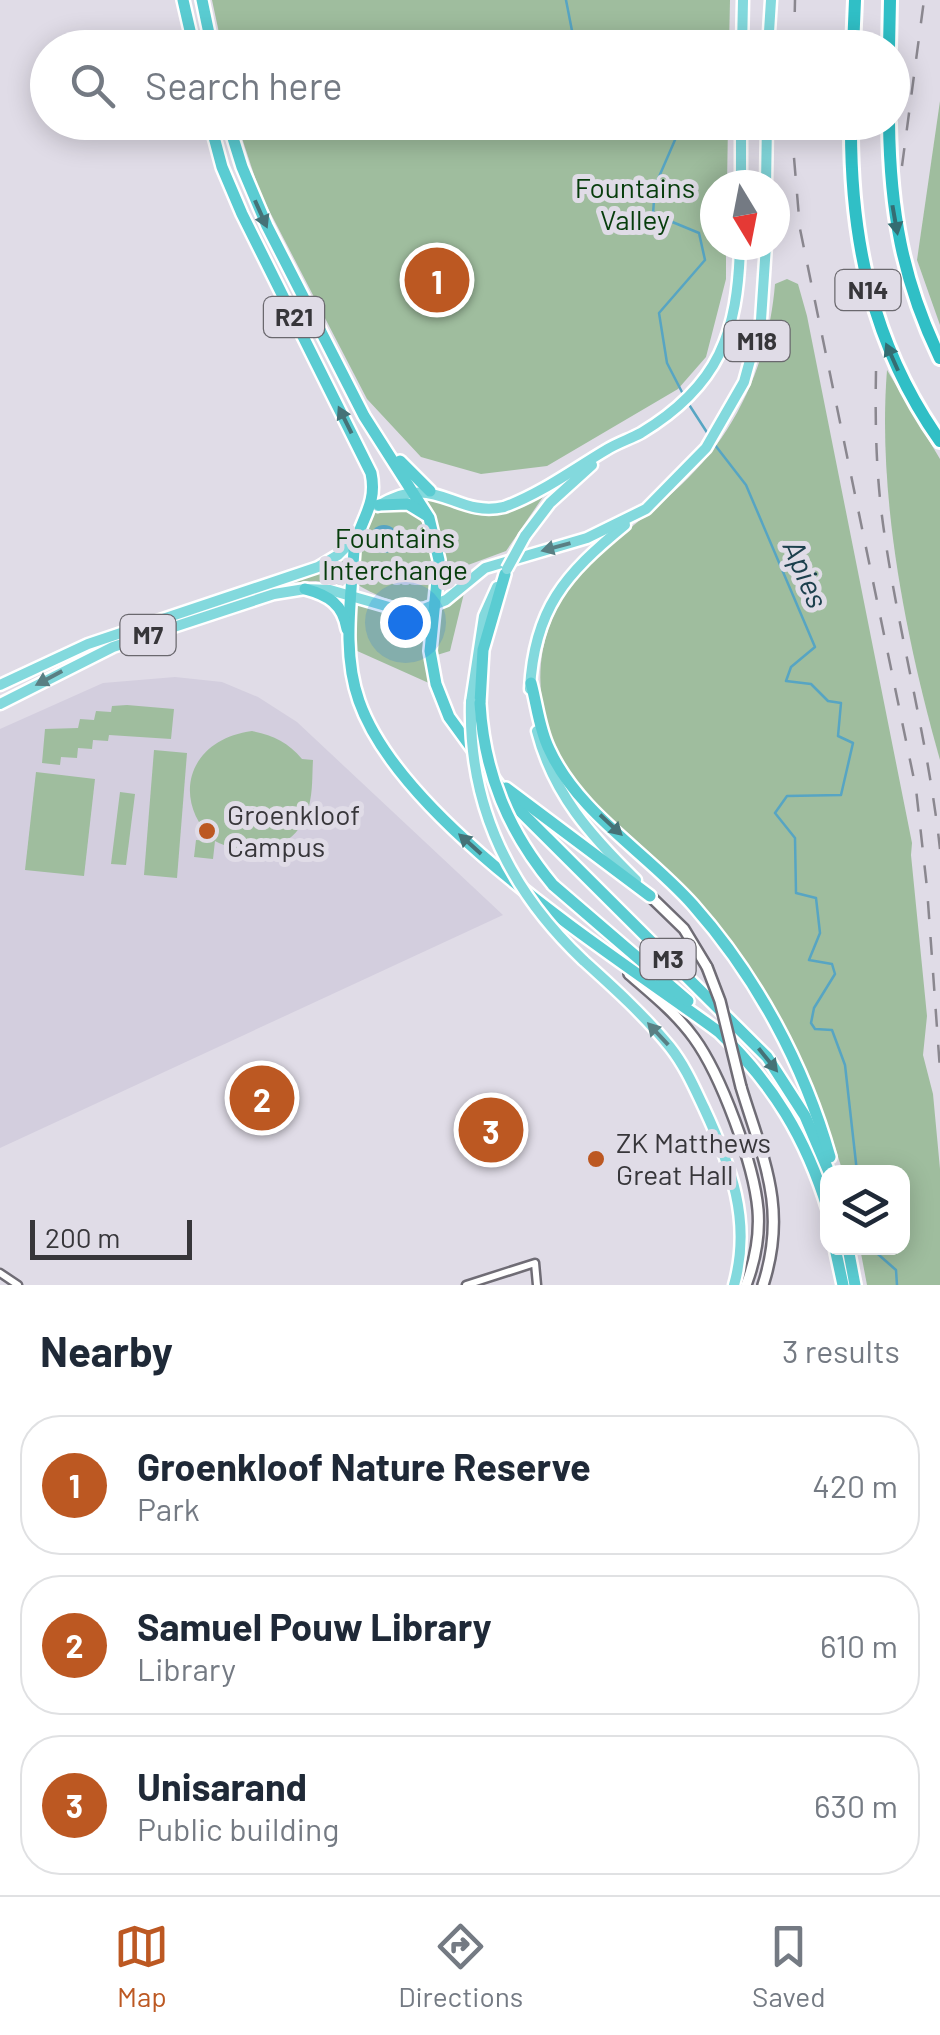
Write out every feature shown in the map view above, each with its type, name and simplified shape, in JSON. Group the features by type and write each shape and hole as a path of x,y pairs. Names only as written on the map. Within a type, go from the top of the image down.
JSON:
{"highway":[{"path":"184,0 190,30"},
{"path":"202,0 208,30"},
{"path":"854,30 855,0"},
{"path":"890,0 890,30"},
{"name":"R21","path":"216,140 236,201 368,465 375,508"},
{"name":"R21","path":"234,140 266,226 382,444 414,492"},
{"name":"N14","path":"852,140 853,211 870,298 898,372 940,442"},
{"name":"N14","path":"889,140 890,178 900,246 921,316 940,358"},
{"path":"382,444 430,491"},
{"name":"M3","path":"414,492 429,518 438,560 430,651 436,684 449,717 511,802 766,1057 805,1116 829,1165"},
{"path":"375,508 408,504 429,518"},
{"name":"M7","path":"356,537 375,508"},
{"name":"M3","path":"356,537 349,643 353,678 361,707 400,770 436,813 488,860 720,1032 757,1071 788,1114 820,1185"},
{"path":"506,572 483,650 475,703 494,789 516,835 553,884 720,1032"},
{"path":"305,589 328,596 338,606 349,643"},
{"path":"530,683 547,745 566,779 694,905 746,973 794,1060 814,1108 830,1165"},
{"path":"481,764 535,812 650,896"},
{"path":"836,1255 842,1285"},
{"path":"849,1255 855,1285"}],"main road":[{"path":"742,30 743,0"},
{"path":"768,0 768,30"},
{"path":"740,170 741,140"},
{"path":"766,140 766,170"},
{"name":"M18","path":"626,441 671,413 714,368 736,309 739,260"},
{"name":"M18","path":"646,509 678,479 719,430 744,382 756,346 765,260"},
{"path":"375,508 396,496 430,491 486,508 504,506 626,441"},
{"path":"506,572 524,536 562,490 626,441"},
{"path":"433,606 485,568 587,538 646,509"},
{"path":"646,509 588,556 555,593 537,637 530,683 538,734 562,795 588,831 684,930 708,967 773,1192 774,1231 762,1285"},
{"name":"M7","path":"0,685 88,644 318,567 356,537"},
{"name":"M7","path":"0,704 113,647 251,600 305,589 352,594 404,610 433,606"},
{"path":"475,703 474,770 493,838 524,895 667,1043 711,1122 732,1174 740,1208 742,1244 734,1285"},
{"path":"574,926 678,1018 710,1064 739,1138 756,1200 757,1241 746,1285"}],"street":[{"path":"466,1285 536,1263 537,1285"},
{"path":"0,1273 18,1285"}],"shaded area":[{"name":"Groenkloof Campus","path":"175,677 222,682 258,697 297,722 503,915 0,1148 0,729 103,683"}],"green space":[{"path":"212,0 730,0 729,30 218,30"},
{"path":"940,101 940,325 917,260"},
{"name":"Fountains Valley","path":"243,140 728,140 727,170 700,170 700,260 726,260 726,279 706,357 678,389 547,466 481,474 421,457 367,399 260,193"},
{"path":"787,279 798,284 807,316 912,843 927,1016 923,1055 933,1094 940,1169 940,1285 867,1285 861,1255 910,1255 910,1165 841,1165 812,1083 781,1023 675,879 572,776 555,746 543,705 543,649 551,621 564,597 598,556 701,465 734,419 766,340 775,284"},
{"path":"887,370 940,459 940,760 916,666 890,517"},
{"path":"547,491 506,551 468,565 440,594 439,541 433,517 420,492 478,511"},
{"name":"Fountains Interchange","path":"401,505 421,522 434,559 429,599 420,602 392,600 358,585 359,553 368,524 380,507"},
{"path":"347,551 348,586 316,581 283,583"},
{"path":"466,585 450,651 437,655 440,605"},
{"path":"356,597 428,610 426,655 431,684 355,650"},
{"path":"112,706 174,709 171,739 109,735 108,741 93,740 92,749 78,748 77,758 61,757 60,765 42,763 45,729 78,728 80,719 94,720 96,711 111,712"},
{"path":"252,731 280,740 302,759 313,760 304,821 295,833 272,848 243,850 215,841 213,859 194,857 196,840 214,841 192,806 193,773 214,745"},
{"path":"154,750 187,753 177,878 144,875"},
{"path":"36,772 95,779 84,876 25,870"},
{"path":"120,792 135,794 126,865 111,864"}],"water":[{"path":"384,525 394,529 398,539 394,549 384,553 374,549 370,539 374,529"}],"waterway":[{"name":"Apies","path":"566,0 572,30"},
{"name":"Apies","path":"675,140 655,186 653,214 699,233 705,260 659,313 667,363 684,396"},
{"name":"Apies","path":"688,403 708,434"},
{"name":"Apies","path":"715,445 746,485 815,647 791,667 786,681 811,684 828,701 841,703 838,736 853,743 841,795 787,796 775,813 795,838 796,893 816,898 820,933 809,960 832,964 835,974 814,1008 811,1023 815,1029 832,1030 845,1065 856,1165"},
{"name":"Apies","path":"879,1255 896,1270 897,1285"}],"railway":[{"path":"794,30 795,0"},
{"path":"910,106 924,0"},
{"path":"793,140 800,229 916,789 940,1070"},
{"path":"902,166 905,140"},
{"path":"876,371 876,448 883,524 940,849"}],"place":[{"name":"Groenkloof Nature Reserve","path":"437,280"},
{"name":"Groenkloof Campus","path":"207,831"},
{"name":"Samuel Pouw Library","path":"262,1098"},
{"name":"Unisarand","path":"491,1130"},
{"name":"ZK Matthews Great Hall","path":"596,1159"}]}
